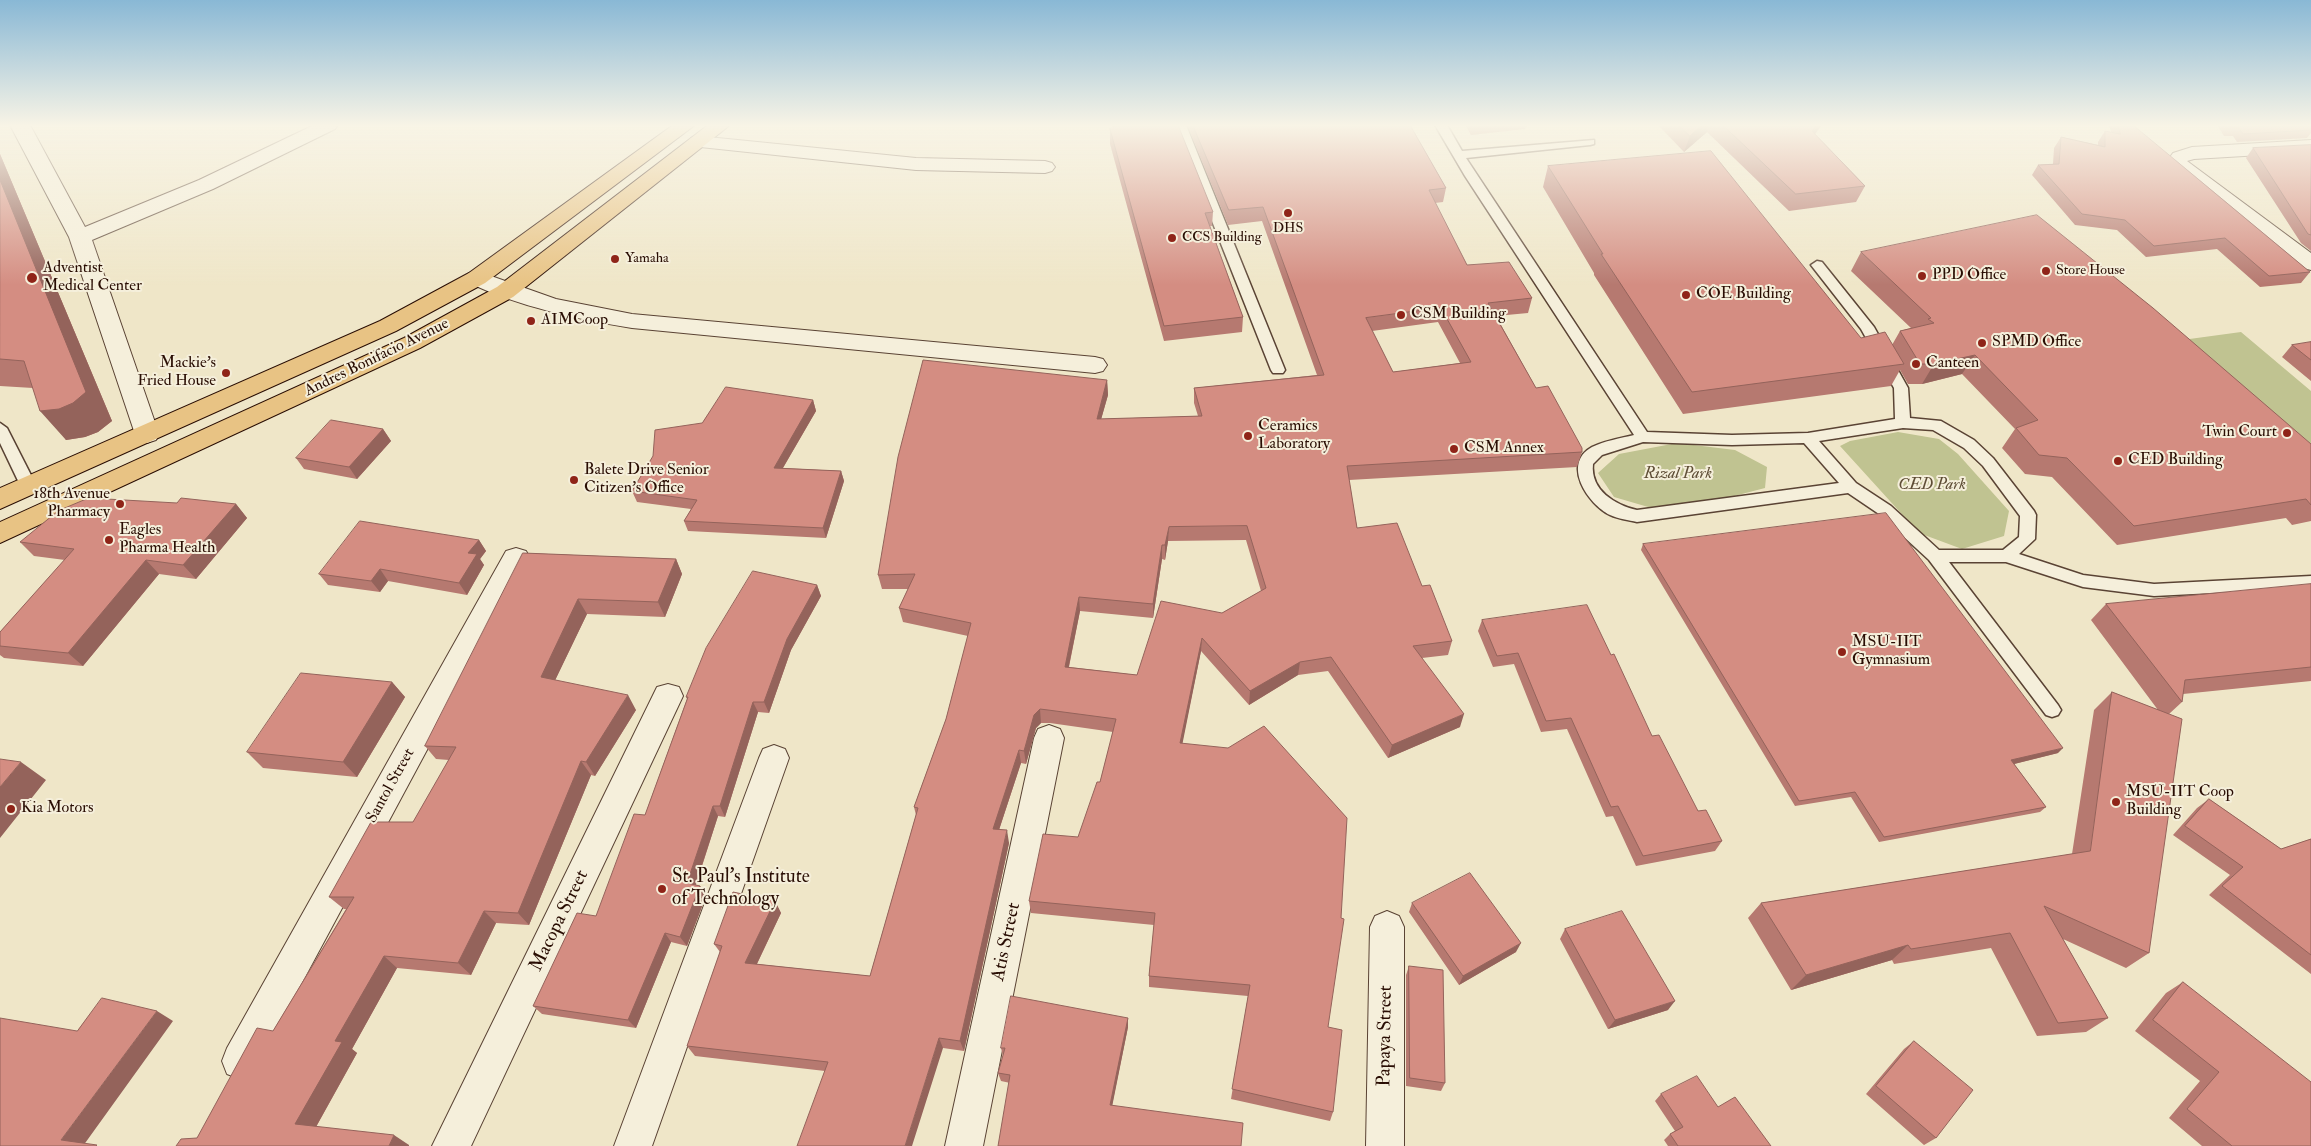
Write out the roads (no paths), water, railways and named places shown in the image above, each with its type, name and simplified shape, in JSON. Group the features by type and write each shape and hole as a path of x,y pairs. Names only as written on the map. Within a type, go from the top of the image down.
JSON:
{"highway":[{"name":"Andres Bonifacio Avenue","path":"0,499 388,326 476,278 612,178"},
{"name":"Andres Bonifacio Avenue","path":"0,533 412,343 505,292 651,178"}],"street":[{"path":"49,178 80,237 146,434"},
{"path":"80,237 221,178"},
{"path":"2195,178 2311,263"},
{"path":"476,278 505,292 576,313 632,321 1095,365"},
{"name":"Santol Street","path":"226,1086 516,558"},
{"name":"Macopa Street","path":"451,1146 668,696"},
{"name":"Atis Street","path":"964,1146 1049,738"},
{"path":"633,1146 774,758"},
{"name":"Papaya Street","path":"1385,1146 1387,927"}],"lane":[{"path":"1201,178 1278,370"},
{"path":"1474,178 1643,437"},
{"path":"1817,265 1867,327 1901,388 1903,424"},
{"path":"1851,487 1638,516 1615,510 1598,498 1589,485 1585,470 1586,462 1597,451 1643,437 1732,440 1808,438 1903,424 1936,425 1970,444 1988,462 2028,516 2026,539 2006,556"},
{"path":"0,428 29,487"},
{"path":"1808,438 1851,487 1885,510 1935,556 2052,710"},
{"path":"1935,556 2006,556 2083,581 2154,590 2311,582"}],"place":[{"name":"DHS","path":"1288,213"},
{"name":"CCS Building","path":"1172,238"},
{"name":"Yamaha","path":"615,259"},
{"name":"Store House","path":"2046,271"},
{"name":"PPD Office","path":"1922,276"},
{"name":"Adventist Medical Center","path":"32,278"},
{"name":"COE Building","path":"1686,295"},
{"name":"CSM Building","path":"1401,315"},
{"name":"AIMCoop","path":"531,321"},
{"name":"SPMD Office","path":"1982,343"},
{"name":"Canteen","path":"1916,364"},
{"name":"Mackie's Fried House","path":"226,373"},
{"name":"Twin Court","path":"2287,433"},
{"name":"Ceramics Laboratory","path":"1248,436"},
{"name":"CSM Annex","path":"1454,449"},
{"name":"CED Building","path":"2118,461"},
{"name":"Balete Drive Senior Citizen's Office","path":"574,480"},
{"name":"18th Avenue Pharmacy","path":"120,504"},
{"name":"Eagles Pharma Health","path":"109,540"},
{"name":"MSU-IIT Gymnasium","path":"1842,652"},
{"name":"MSU-IIT Coop Building","path":"2116,802"},
{"name":"Kia Motors","path":"11,809"},
{"name":"St. Paul's Institute of Technology","path":"662,889"}],"park label":[{"name":"Rizal Park","path":"1678,475"},
{"name":"CED Park","path":"1932,486"}]}
